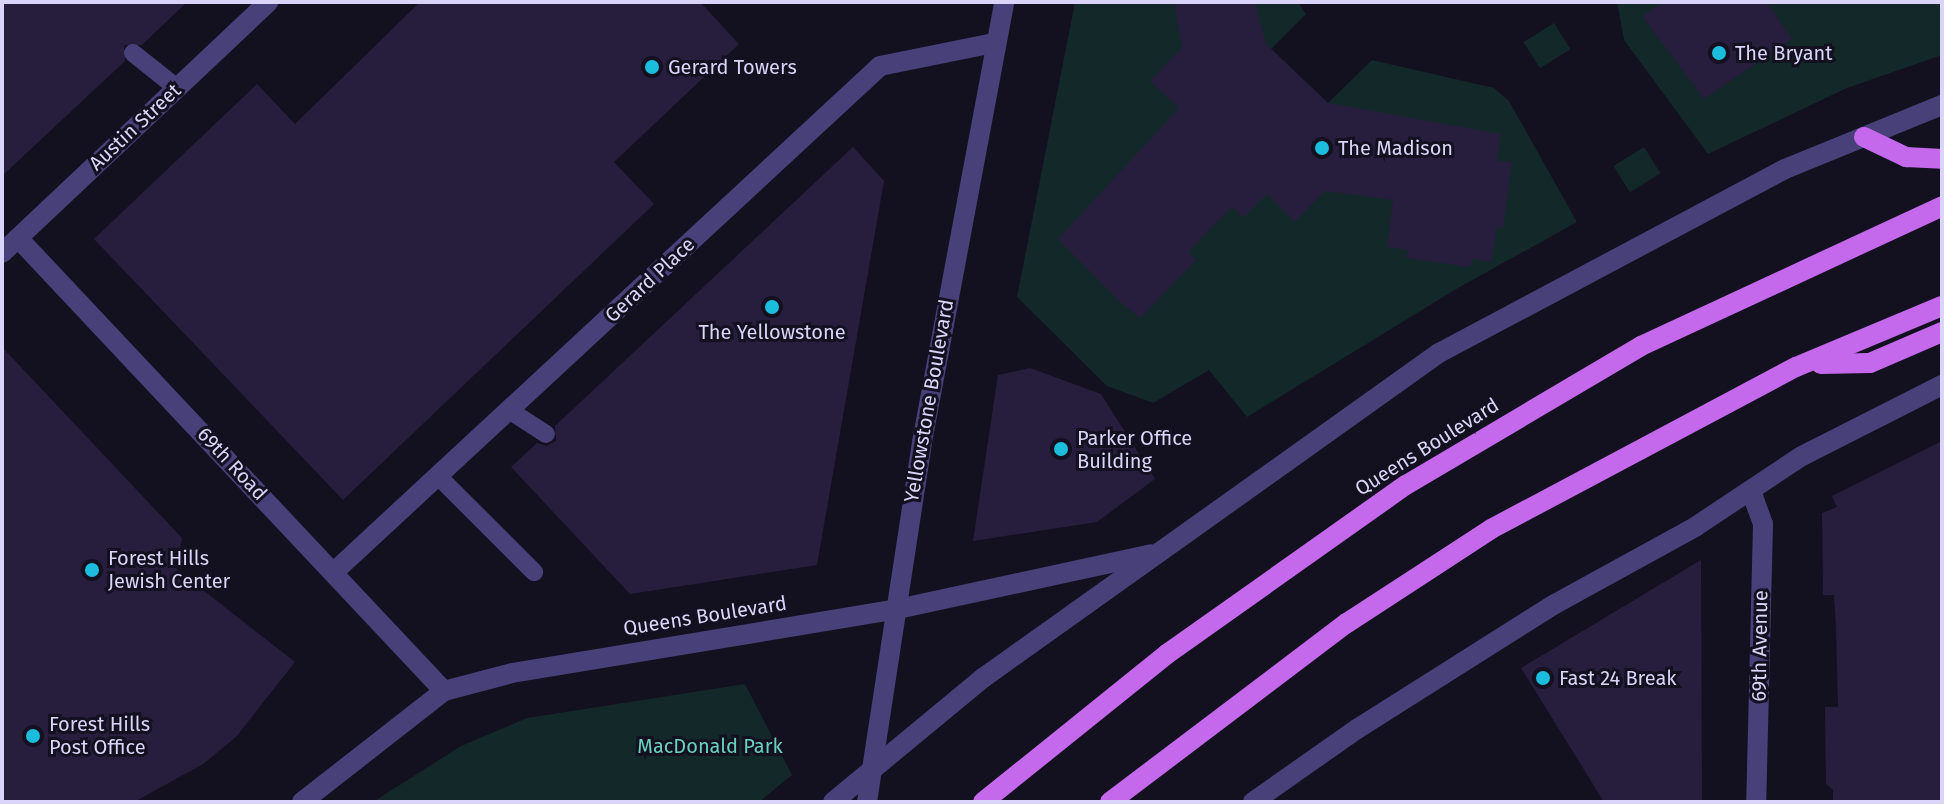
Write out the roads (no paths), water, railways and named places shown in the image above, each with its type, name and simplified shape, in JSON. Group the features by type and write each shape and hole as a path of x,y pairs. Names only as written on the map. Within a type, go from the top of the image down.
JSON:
{"main road":[{"path":"1864,137 1906,157 1942,159"},
{"name":"Queens Boulevard","path":"983,802 1167,654 1406,485 1641,346 1942,206"},
{"path":"1110,802 1347,623 1491,529 1741,394 1942,306"},
{"path":"1809,365 1870,363 1942,332"}],"street":[{"name":"Austin Street","path":"2,253 268,2"},
{"name":"Yellowstone Boulevard","path":"867,802 893,610 994,43 1004,2"},
{"name":"Gerard Place","path":"334,572 880,66 994,43"},
{"name":"Queens Boulevard","path":"833,802 954,700 1151,554 1439,353 1699,212 1942,105"},
{"name":"69th Road","path":"18,238 444,691"},
{"path":"1253,802 1270,795 1555,604 1751,491 1802,456 1942,385"},
{"name":"69th Avenue","path":"1751,491 1763,524 1756,802"},
{"name":"Queens Boulevard","path":"302,802 444,691 512,673 893,610 1151,554"}],"lane":[{"path":"133,53 177,88"},
{"path":"509,410 546,434"},
{"path":"438,476 534,572"}],"place":[{"name":"The Bryant","path":"1719,53"},
{"name":"Gerard Towers","path":"652,67"},
{"name":"The Madison","path":"1322,148"},
{"name":"The Yellowstone","path":"772,307"},
{"name":"Parker Office Building","path":"1061,449"},
{"name":"Forest Hills Jewish Center","path":"92,570"},
{"name":"Fast 24 Break","path":"1543,678"},
{"name":"Forest Hills Post Office","path":"33,736"}],"park label":[{"name":"MacDonald Park","path":"710,746"}]}
